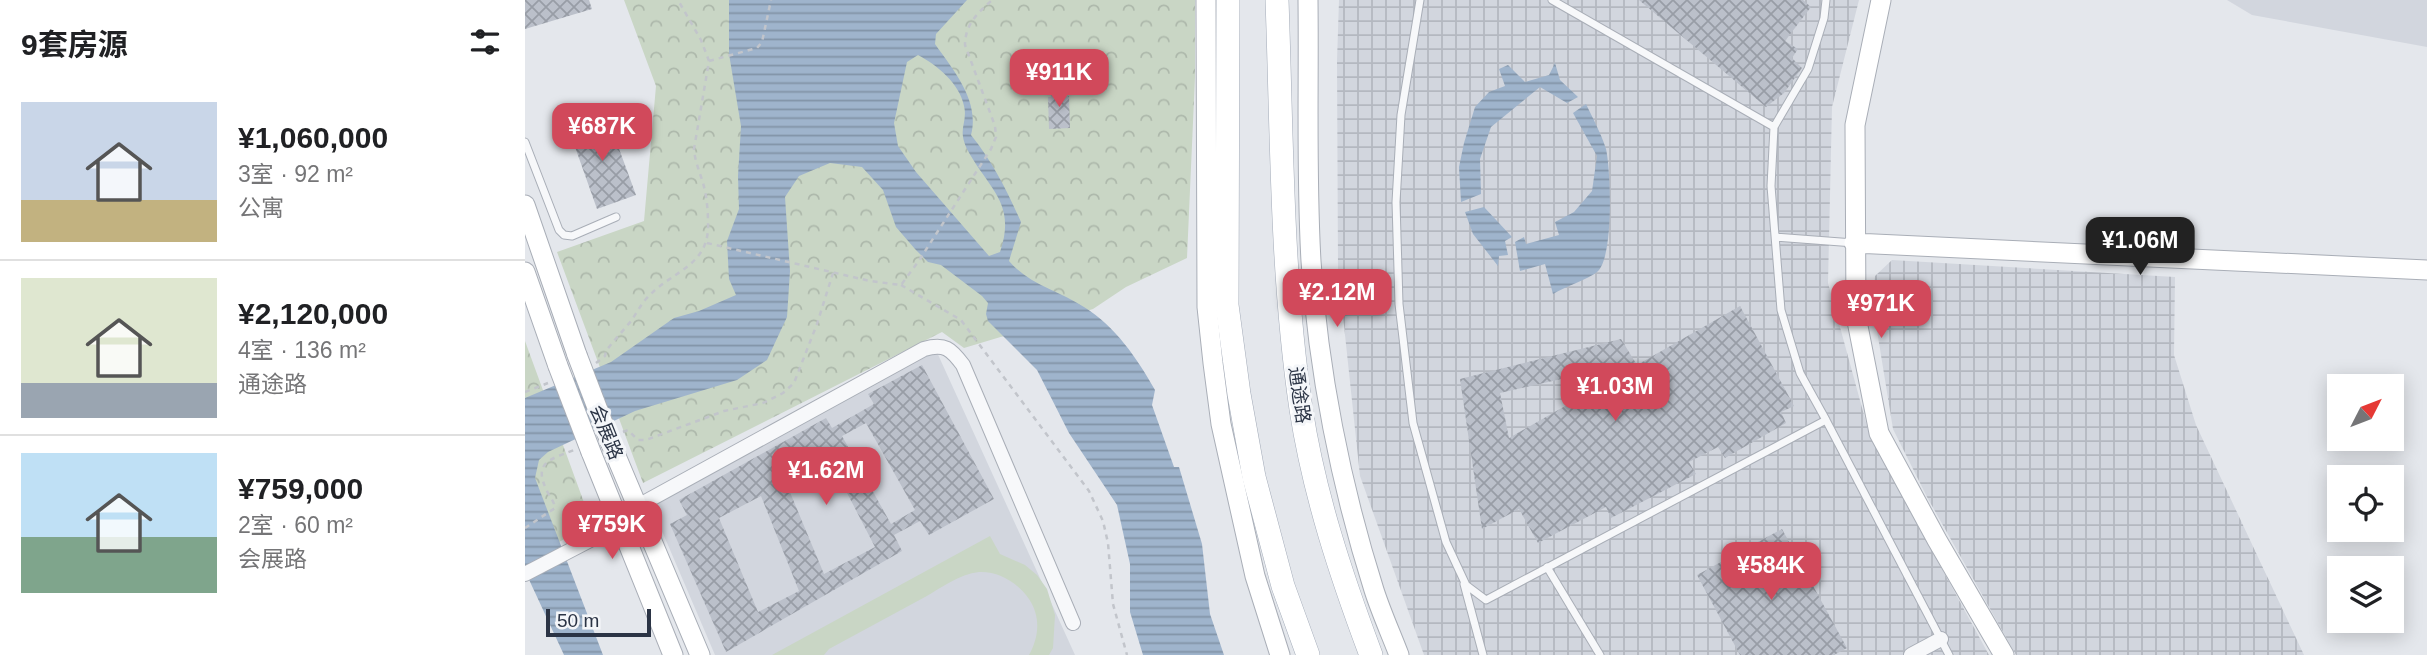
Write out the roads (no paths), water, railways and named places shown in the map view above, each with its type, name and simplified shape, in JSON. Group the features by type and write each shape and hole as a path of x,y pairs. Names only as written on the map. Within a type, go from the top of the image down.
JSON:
{"main road":[{"path":"1228,0 1227,305 1254,477 1283,586 1308,655"},
{"name":"通途路","path":"1277,0 1288,293 1301,411 1317,487 1340,570 1371,655"}],"street":[{"path":"1206,0 1207,307 1213,363 1221,424 1250,551 1280,655"},
{"path":"1308,0 1311,260 1318,335 1336,441 1353,515 1375,592 1399,655"},
{"path":"1881,0 1855,125 1856,316 1879,433 2004,655"},
{"name":"会展路","path":"525,205 611,444 700,655"},
{"path":"1854,243 2427,270"},
{"name":"会展路","path":"525,272 554,374 591,452 673,655"},
{"path":"638,506 924,349 936,345 954,353 963,365 1073,623"},
{"path":"526,574 619,525"},
{"path":"1910,655 1941,639"}],"lane":[{"path":"1420,0 1401,115 1396,202 1399,304 1413,423 1446,542 1466,586 1486,600 1826,420"},
{"path":"1552,0 1774,127"},
{"path":"1825,0 1824,18 1808,69 1774,127 1771,186 1781,310 1800,373 1949,655"},
{"path":"525,142 559,230 564,235 572,236 616,217"},
{"path":"1776,237 1854,243"},
{"path":"1547,567 1600,655"},
{"path":"1463,579 1483,655"}],"water":[{"path":"729,0 967,0 936,34 935,44 969,98 973,122 971,135 999,177 1021,222 1009,261 1025,276 1074,301 1106,323 1133,355 1155,390 1152,405 1174,467 1179,467 1202,544 1210,614 1224,655 1143,655 1130,612 1130,564 1117,505 1069,433 1037,370 988,321 988,303 982,296 941,265 928,262 896,227 883,190 862,167 830,163 799,176 785,197 790,271 787,317 767,360 737,380 635,411 548,452 539,460 535,478 603,655 564,655 525,571 525,398 611,362 674,318 699,311 736,295 729,279 727,241 739,209 741,126 729,54","holes":["918,55 947,76 958,90 965,112 964,142 1003,208 1004,235 1000,252 989,256 916,172 898,146 894,123 907,62"]},
{"path":"1555,63 1560,80 1578,97 1567,103 1540,87 1491,127 1480,159 1481,194 1461,202 1459,167 1464,143 1475,107 1489,92 1505,86 1499,69 1508,65 1525,82 1549,75"},
{"path":"1586,104 1602,137 1608,160 1609,233 1602,264 1597,272 1553,294 1545,264 1520,271 1515,242 1524,237 1526,244 1559,235 1555,222 1574,212 1592,191 1597,156 1573,113"},
{"path":"1484,207 1512,237 1505,241 1508,255 1499,256 1498,266 1473,234 1465,212"}]}
